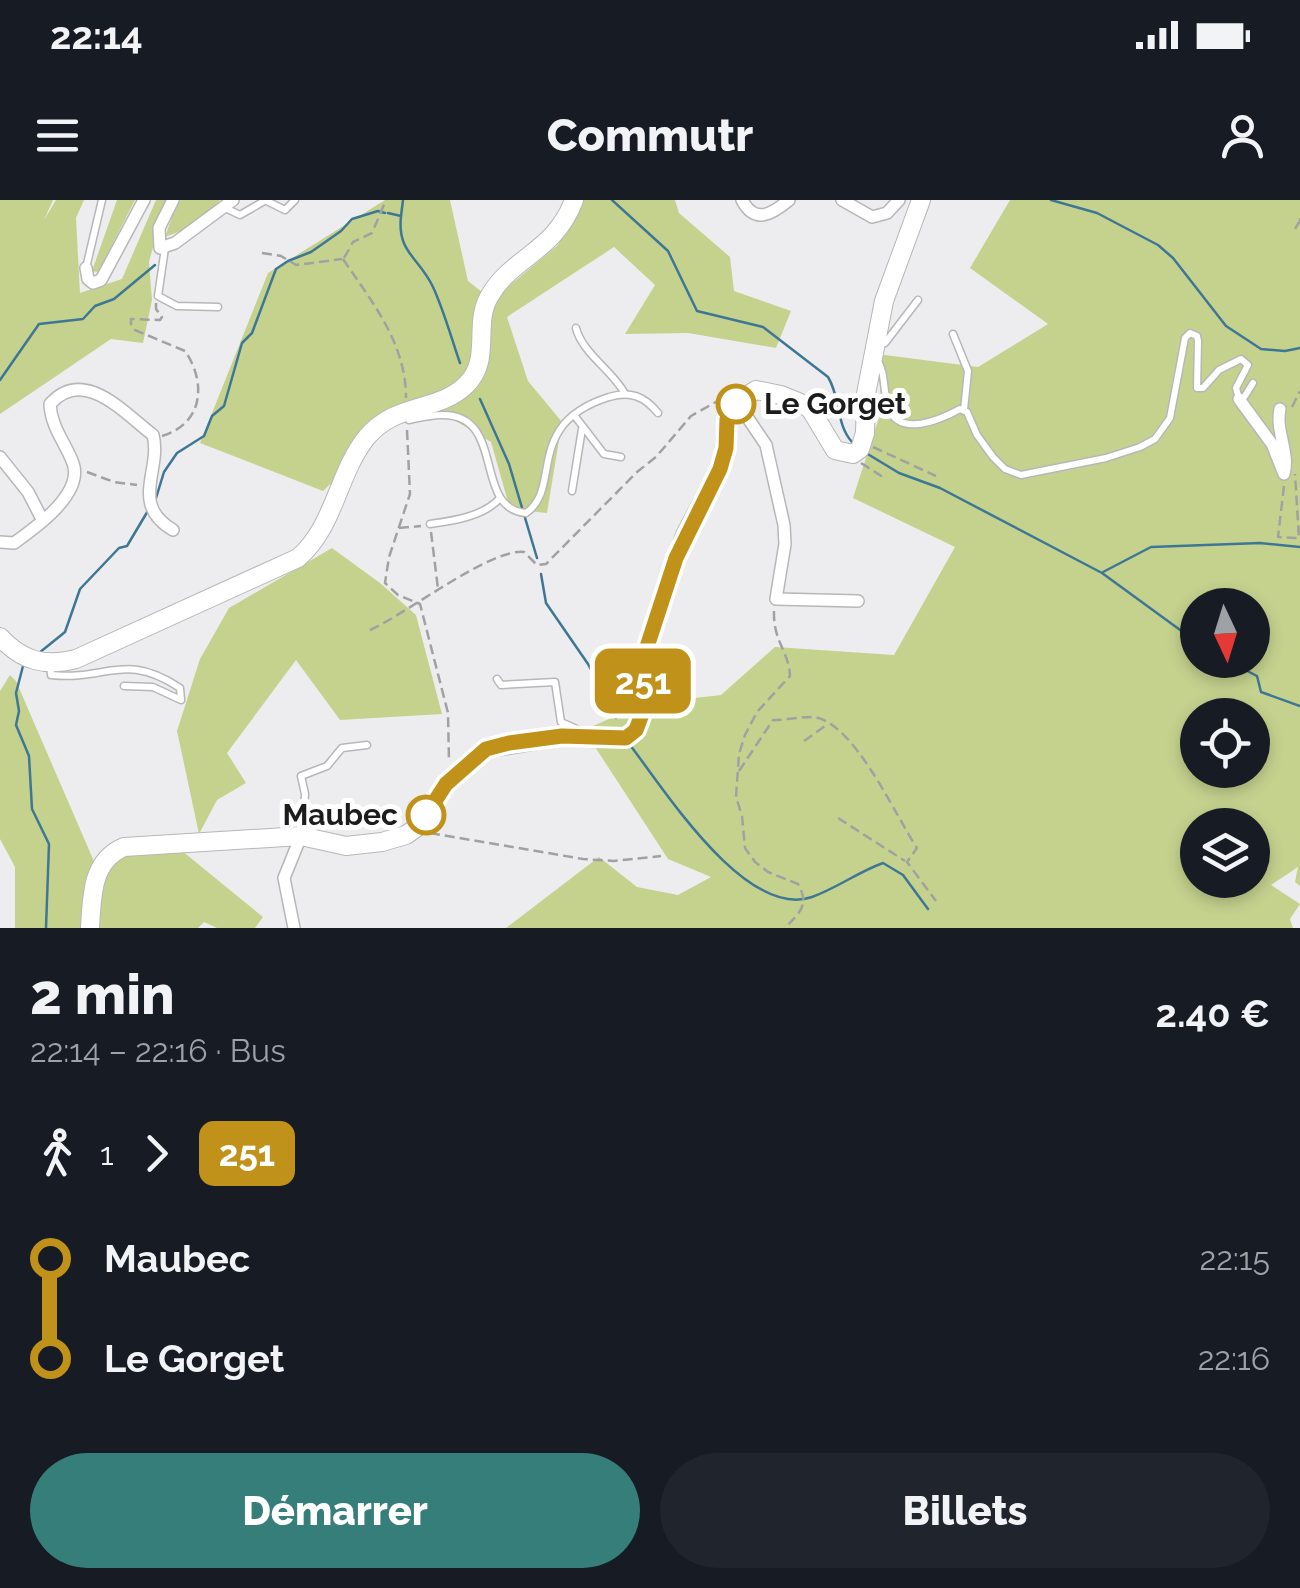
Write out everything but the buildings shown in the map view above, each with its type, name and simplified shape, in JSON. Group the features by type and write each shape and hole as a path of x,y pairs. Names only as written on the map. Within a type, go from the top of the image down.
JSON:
{"street":[{"path":"86,268 88,280 101,280 144,200"},
{"path":"173,200 158,237 160,248 227,203"},
{"path":"0,637 24,657 50,664 76,659 298,558 320,534 360,447 381,423 450,396 472,378 482,357 482,318 491,293 556,234 574,200"},
{"path":"742,200 747,210 761,216 769,216 789,200"},
{"path":"842,200 872,216 887,212 898,200"},
{"path":"90,928 95,879 104,860 116,850 156,842 301,836 346,846 395,839 416,828 446,784 486,749 537,739 626,738 636,730 642,714 644,656 680,546 720,469 726,448 727,419 737,402 756,390 781,394 811,410 835,450 858,448 888,285 922,200"},
{"path":"0,542 14,543 70,490 75,467 52,423 50,404 58,395 82,387 95,390 153,436 149,484 156,517 173,530"},
{"path":"1238,400 1272,444 1284,474 1286,457 1280,409"},
{"path":"737,402 766,446 784,525 785,544 776,599 858,601"},
{"path":"0,457 28,492 42,519"},
{"path":"294,928 284,878 301,836"}],"lane":[{"path":"86,268 102,200"},
{"path":"227,203 240,215 266,200 285,210 295,200"},
{"path":"165,248 158,296 177,306 218,307"},
{"path":"918,300 885,342 875,347 888,408 896,420 909,424 964,410"},
{"path":"576,328 578,338 616,378 625,394"},
{"path":"964,410 993,457 1021,475 1106,458 1155,439 1170,418 1185,338 1190,333 1198,341 1197,388 1203,388 1219,370 1233,362 1245,361 1247,371 1236,388 1238,400 1243,399 1253,382"},
{"path":"954,334 968,371 964,410"},
{"path":"407,410 442,414 473,426 484,445 500,498 522,513 538,500 549,450 558,430 574,415 588,405 625,394 649,401 658,412"},
{"path":"574,415 604,454 621,457"},
{"path":"572,492 582,428"},
{"path":"430,524 454,521 494,505 500,498"},
{"path":"50,664 51,675 67,677 144,669 180,688 181,700 152,687 124,686"},
{"path":"496,680 501,684 555,682 561,722 579,729 580,736"},
{"path":"301,836 305,794 302,776 327,766 342,748 367,744"}],"path":[{"path":"343,259 353,242 372,233 386,200"},
{"path":"1296,229 1300,221"},
{"path":"262,253 281,256 296,265 343,259"},
{"path":"343,259 391,332 406,380 410,494 384,583 398,595 420,604"},
{"path":"153,436 166,435 187,420 198,399 200,383 185,351 135,330 130,324 132,319 160,320 156,309 158,296"},
{"path":"370,630 420,604 462,574 513,552 524,552 537,565 546,564 656,457 691,416 720,398 737,402"},
{"path":"858,448 936,476"},
{"path":"858,448 866,469 886,479"},
{"path":"75,467 122,484 149,484"},
{"path":"399,528 430,524 438,590"},
{"path":"776,599 775,636 790,676 757,712 739,754 736,797 745,848 768,872 798,884 804,896 806,903 786,928"},
{"path":"420,604 448,713 446,784"},
{"path":"739,772 773,720 814,717 830,724 849,740 868,767 917,848 906,862"},
{"path":"804,741 830,724"},
{"path":"838,818 906,862 936,901"},
{"path":"416,828 438,835 614,862 661,856"}],"green space":[{"path":"0,200 53,200 44,220 56,200 84,200 76,218 80,293 122,279 156,200 166,200 149,262 152,300 143,343 111,339 0,414"},
{"path":"117,200 135,200 98,272 92,271"},
{"path":"178,200 220,200 199,224 165,237"},
{"path":"385,200 450,200 468,281 492,300 558,245 578,200 675,200 679,213 730,257 734,291 791,311 776,348 688,333 625,334 655,285 614,247 507,317 528,381 562,422 547,513 510,509 491,442 419,399 323,491 200,443 268,273"},
{"path":"1010,200 1300,200 1300,886 1295,882 1298,867 1271,885 1300,904 1290,919 1293,928 506,928 599,857 637,887 678,895 711,877 668,859 584,730 643,704 721,695 775,647 894,655 955,547 853,498 882,408 877,354 978,367 1048,324 970,268"},
{"path":"332,548 416,615 442,714 340,720 296,660 227,753 246,783 217,800 199,834 177,731 200,659 229,608"},
{"path":"10,675 16,681 96,866 135,848 176,846 263,917 255,928 217,928 204,922 198,928 15,928 15,867 0,839 0,691"}],"waterway":[{"path":"388,213 401,216 403,200"},
{"path":"612,200 668,251 697,311 763,327 828,377 843,428 852,442"},
{"path":"1051,200 1097,213 1158,245 1173,258 1226,326 1261,349 1300,348"},
{"path":"156,498 164,472 177,453 204,436 212,416 224,406 242,343 252,333 276,269 311,252 352,219 378,211 385,213"},
{"path":"401,216 402,238 433,287 460,363"},
{"path":"0,380 39,324 83,319 95,306 114,299 155,265"},
{"path":"480,399 509,464 537,558"},
{"path":"866,453 1102,573 1180,630"},
{"path":"39,653 65,632 80,589 119,548 127,546 149,509"},
{"path":"1103,572 1151,547 1260,543 1300,547"},
{"path":"541,574 546,603 588,664 616,718"},
{"path":"23,666 16,693 16,725 29,756 32,809 49,844 46,928"},
{"path":"1258,678 1261,692 1300,706"},
{"path":"630,745 709,846 760,889 787,899 812,897 883,863 903,875 928,909"}],"bus line":[{"name":"251","path":"426,815 446,784 486,749 562,736 612,740 626,738 636,730 642,714 644,656 685,535 720,469 726,448 727,419 736,404"}],"place":[{"name":"Le Gorget","path":"736,404"},
{"name":"Maubec","path":"426,815"}]}
